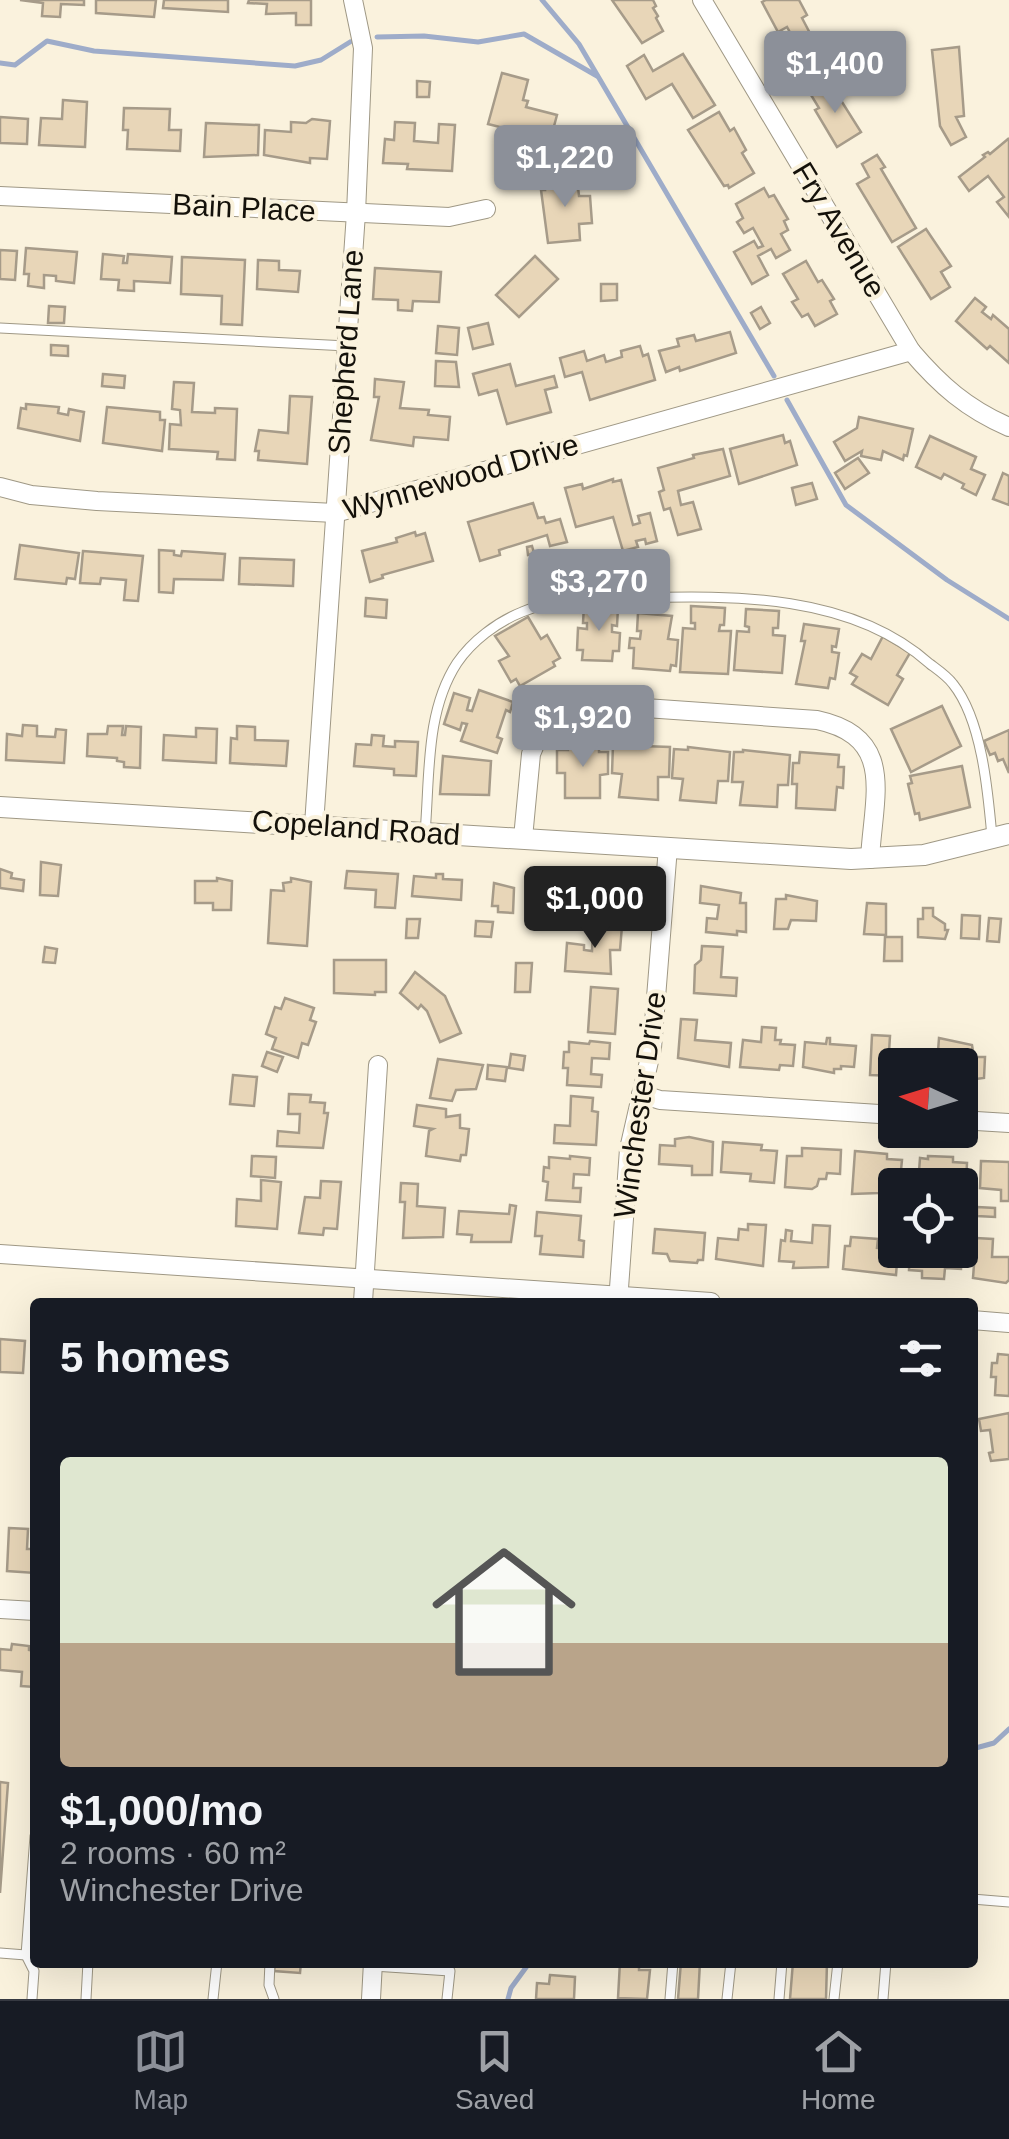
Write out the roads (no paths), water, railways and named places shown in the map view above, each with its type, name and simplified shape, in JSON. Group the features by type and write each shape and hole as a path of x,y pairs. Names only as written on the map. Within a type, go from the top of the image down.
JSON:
{"street":[{"name":"Shepherd Lane","path":"314,825 356,213 363,48 353,0"},
{"name":"Fry Avenue","path":"702,0 911,351 938,384 965,404 1009,427"},
{"name":"Bain Place","path":"0,196 449,217 486,210"},
{"name":"Wynnewood Drive","path":"0,487 31,495 97,501 335,513 911,351"},
{"path":"522,838 531,754 541,730 565,707 602,704 840,724 858,736 874,762 870,860"},
{"name":"Copeland Road","path":"0,807 870,860 924,855 1001,837"},
{"name":"Winchester Drive","path":"618,1298 629,1148 652,1048 668,847"},
{"path":"363,1298 378,1065"},
{"path":"641,1094 660,1100 878,1114"},
{"path":"978,1121 1009,1123"},
{"path":"0,1254 593,1298"},
{"path":"978,1320 1009,1323"},
{"path":"0,1609 30,1611"},
{"path":"371,1999 373,1968"}],"lane":[{"path":"0,328 347,346"},
{"path":"425,833 436,718 456,664 473,644 522,612 548,604 697,596 785,602 860,621 906,642 953,684 967,710 1001,837"},
{"path":"978,1899 1009,1902"},
{"path":"30,1902 26,1955 30,1963"},
{"path":"0,1953 26,1955"},
{"path":"32,1968 32,1999"},
{"path":"86,1999 88,1968"},
{"path":"214,1999 216,1968"},
{"path":"270,1968 274,1999"},
{"path":"417,1968 454,1968"},
{"path":"667,1999 670,1968"},
{"path":"727,1999 730,1968"},
{"path":"779,1999 782,1968"},
{"path":"834,1999 837,1968"},
{"path":"883,1999 886,1968"},
{"path":"448,1999 450,1971"}],"waterway":[{"path":"542,0 579,44 774,376"},
{"path":"377,37 424,36 478,42 524,34 597,76"},
{"path":"0,63 15,65 47,41 94,51 295,66 321,60 350,42"},
{"path":"787,400 846,505 947,580 1009,619"},
{"path":"978,1747 994,1743 1009,1729"},
{"path":"508,1999 526,1968"}]}
